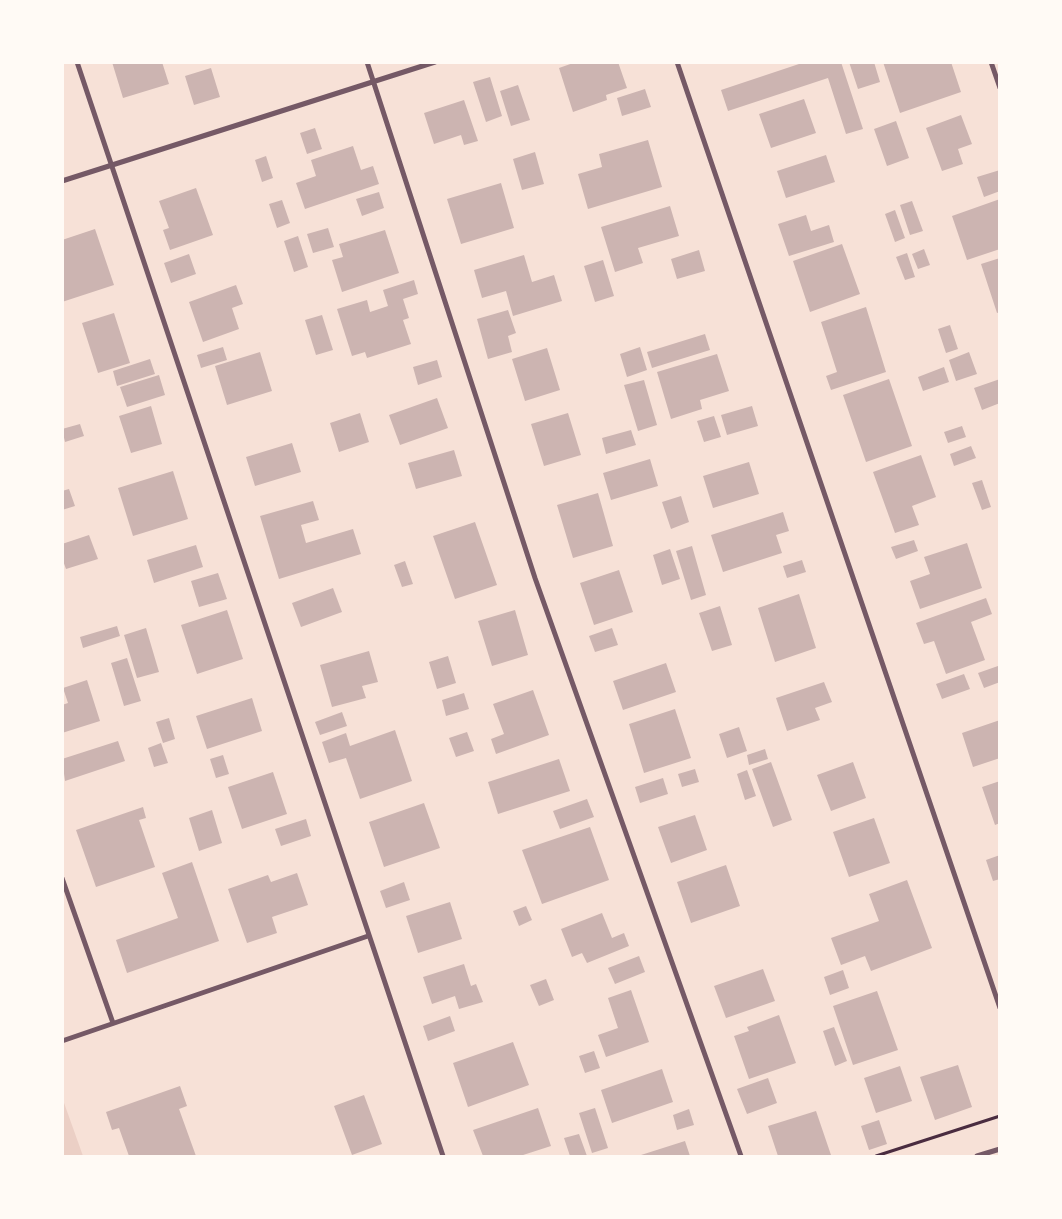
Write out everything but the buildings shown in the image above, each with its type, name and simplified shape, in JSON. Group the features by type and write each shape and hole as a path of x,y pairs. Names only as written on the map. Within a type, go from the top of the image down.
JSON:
{"street":[{"path":"77,62 113,165 442,1156"},
{"path":"367,62 536,578 741,1156"},
{"path":"62,182 435,62"},
{"path":"678,62 1000,1008"},
{"path":"991,62 1000,88"},
{"path":"62,878 112,1023"},
{"path":"62,1041 368,936"},
{"path":"977,1156 1000,1149"}],"path":[{"path":"876,1156 1000,1116"}],"shaded area":[{"path":"63,1100 83,1156 63,1156"}]}
